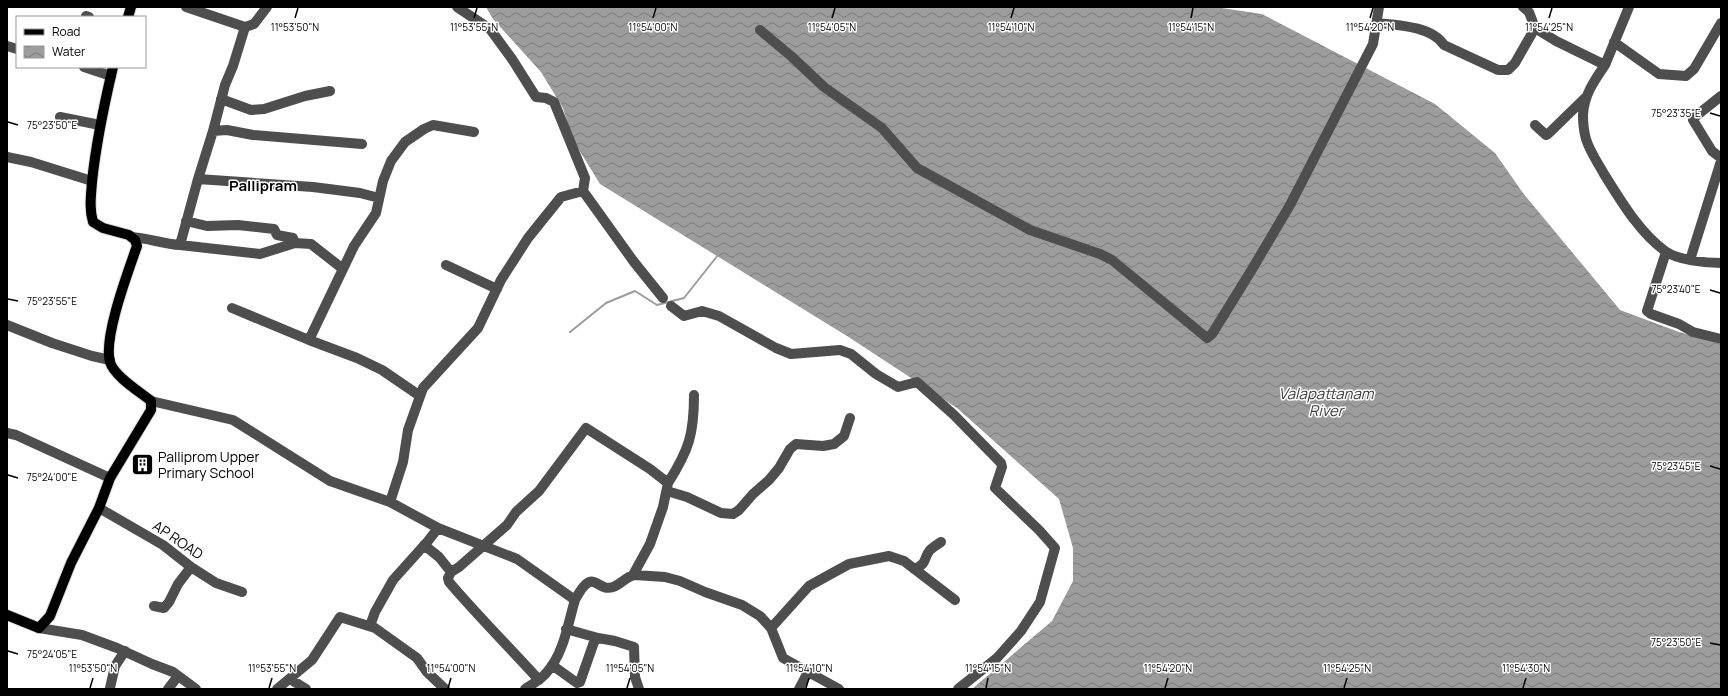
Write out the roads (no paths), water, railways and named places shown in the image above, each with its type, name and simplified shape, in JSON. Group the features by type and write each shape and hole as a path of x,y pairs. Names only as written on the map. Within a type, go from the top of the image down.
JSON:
{"main road":[{"path":"7,615 39,628 50,616 72,563 99,508 110,478 144,424 151,410 151,401 121,377 110,362 108,345 136,246 135,240 131,237 103,228 93,222 90,211 92,181 100,125 112,71"}],"street":[{"path":"186,7 245,27 254,24 267,7"},
{"path":"457,7 490,29 512,58 536,97 546,98 554,102 585,178 583,191 634,262 664,298"},
{"path":"760,30 791,56 824,87 882,128 917,168 1030,230 1100,254 1112,260 1207,338 1212,334 1290,205 1373,44 1379,7"},
{"path":"1523,7 1529,12 1536,28 1605,65"},
{"path":"1629,7 1605,65 1589,89 1585,98 1583,114 1586,139 1594,158 1630,213 1647,235 1666,252 1690,260 1721,263"},
{"path":"1377,23 1415,28 1440,38 1444,45 1498,70 1508,70 1515,63 1536,28"},
{"path":"1614,42 1659,74 1686,76 1694,70 1721,23"},
{"path":"180,245 221,100 245,27"},
{"path":"91,68 112,71"},
{"path":"221,100 251,110 264,109 305,96 330,91"},
{"path":"1721,96 1693,120 1712,150 1721,158"},
{"path":"1535,125 1546,135 1548,134 1585,98"},
{"path":"60,117 100,125"},
{"path":"309,340 354,246 376,213 379,198 391,161 405,142 424,129 434,126 474,132"},
{"path":"213,131 227,130 253,135 362,144"},
{"path":"7,157 31,162 92,181"},
{"path":"1690,260 1721,161"},
{"path":"198,179 313,187 360,193 379,198"},
{"path":"390,502 403,462 408,430 423,388 478,328 497,289 528,238 561,197 583,191"},
{"path":"186,221 207,226 238,225 274,229 277,235 293,238 295,243"},
{"path":"131,237 142,237 164,244 260,254 295,243 311,244 343,269"},
{"path":"1666,252 1647,310 1651,314 1679,324 1693,332 1721,339"},
{"path":"446,265 497,289"},
{"path":"671,306 684,316 702,311 719,316 776,348 790,354 840,350 851,354 876,374 898,387 917,382 954,415 1001,463 1002,467 996,488 1039,530 1055,548 1040,602 1021,631 997,658 958,689"},
{"path":"232,308 357,358 382,370 420,396"},
{"path":"7,326 52,343 92,356 110,360"},
{"path":"524,689 547,673 559,653 575,600 580,589 587,582 594,582 610,588 615,587 633,575 650,544 663,507 667,487 682,462 690,440 694,421 694,394"},
{"path":"151,401 233,420 330,481 390,502 438,528 517,559 575,600"},
{"path":"539,680 499,639 482,617 449,582 448,578 451,572 459,568 507,525 516,512 539,491 586,428 650,469 667,487 721,513 733,514 779,468 790,449 796,444 823,446 834,444 844,436 850,418"},
{"path":"7,433 16,435 110,478"},
{"name":"AP ROAD","path":"99,508 163,545 191,567 216,583 242,592"},
{"path":"370,626 375,612 393,580 438,528"},
{"path":"914,570 920,567 927,559 930,550 941,542"},
{"path":"424,545 439,557 451,572"},
{"path":"771,628 809,586 849,564 889,556 904,561 955,600"},
{"path":"154,606 164,608 169,602 178,584 191,567"},
{"path":"633,575 660,576 742,605 760,616 771,628 783,658 839,689"},
{"path":"277,689 312,660 340,617 370,626 417,658 428,672 445,689"},
{"path":"39,628 82,635 125,651 173,672 196,689"},
{"path":"566,629 634,646 635,677 639,689"},
{"path":"552,665 577,683 580,682 594,642 598,638"},
{"path":"110,688 115,666 125,651"},
{"path":"799,689 808,672"},
{"path":"168,689 178,676"},
{"path":"290,679 306,689"}],"water":[{"name":"Valapattanam River","path":"486,7 1215,7 1262,14 1435,104 1495,153 1523,193 1620,310 1679,332 1721,344 1721,689 972,689 1052,621 1073,581 1073,548 1059,499 957,408 847,336 600,184 573,140 563,108 541,72 493,19"}],"waterway":[{"path":"570,332 606,303 635,291 657,305 684,298 718,255"}],"place":[{"name":"Palliprom Upper Primary School","path":"142,465"}],"district":[{"name":"Pallipram","path":"263,186"}]}
